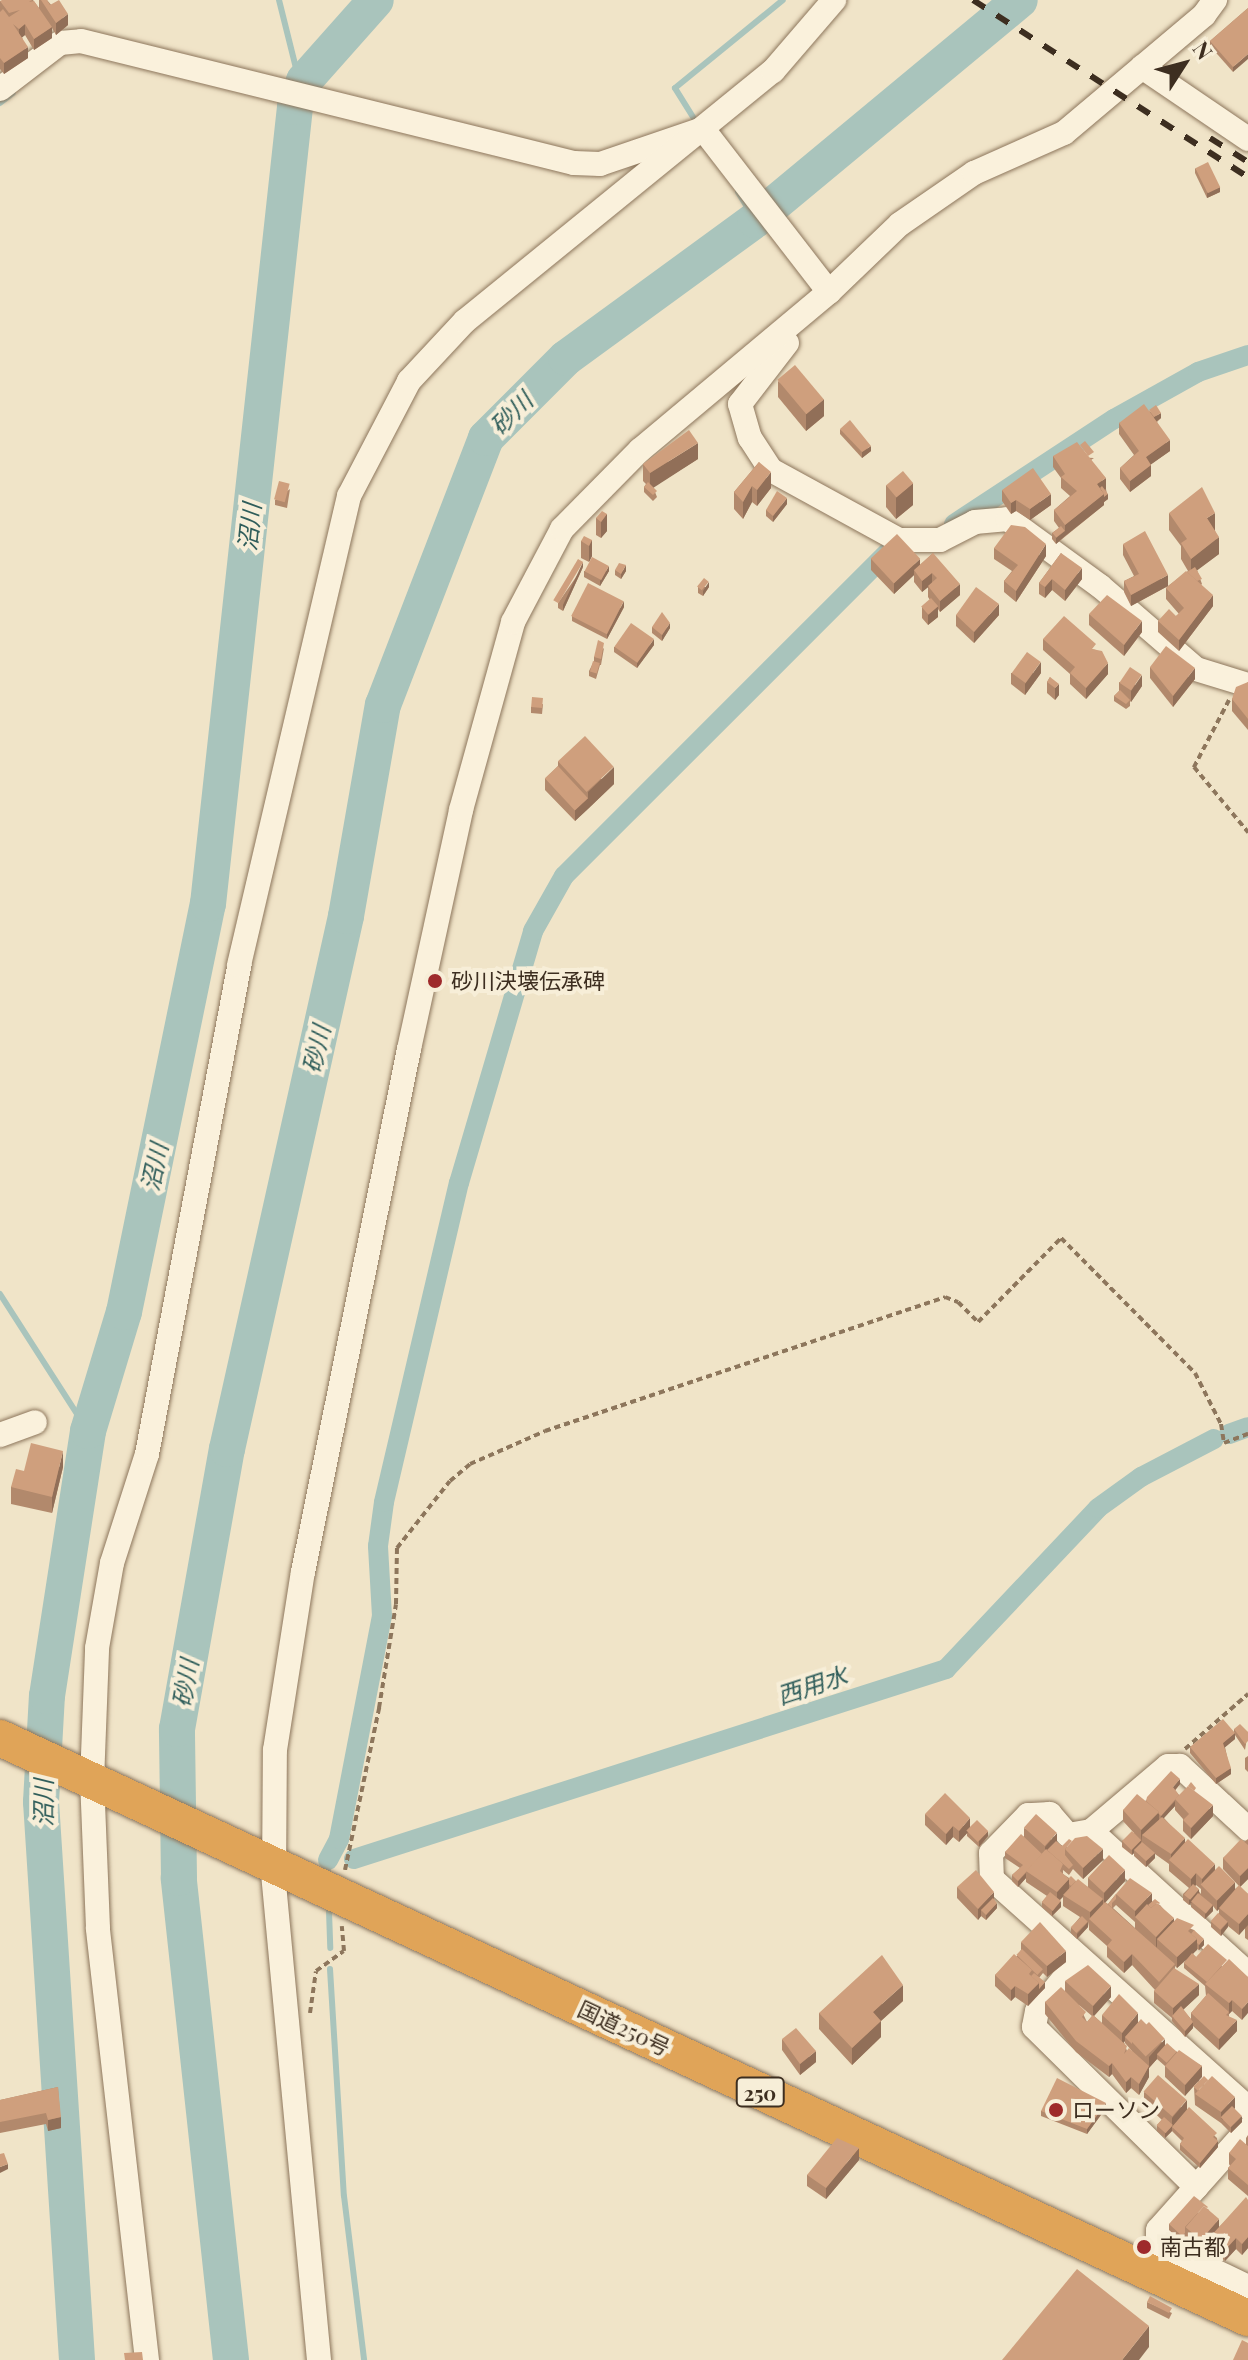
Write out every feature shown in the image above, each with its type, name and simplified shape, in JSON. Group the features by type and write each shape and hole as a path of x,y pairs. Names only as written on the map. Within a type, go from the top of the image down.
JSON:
{"highway":[{"name":"国道250号","path":"14,1744 274,1863 1247,2293"}],"street":[{"path":"147,2360 132,2262 98,1928 88,1778 97,1648 112,1563 147,1454 239,965 349,496 409,381 465,321 708,136 773,71 834,0"},
{"path":"319,2360 274,1863 275,1750 303,1572 457,825 513,622 562,529 602,487 829,292 900,224 974,173 1064,133 1204,15 1215,0"},
{"path":"0,89 60,43 81,41 315,103 574,163 600,164 708,136"},
{"path":"1142,67 1248,139"},
{"path":"708,136 829,292"},
{"path":"829,292 740,404 750,438 771,470 899,540 940,540 975,522 1008,519 1100,586 1196,669 1240,684"},
{"path":"0,1435 35,1422"},
{"path":"1248,1829 1175,1766 1168,1766 1091,1831 1068,1835 1050,1814 1028,1815 991,1853 992,1879 1248,2108"},
{"path":"1091,1831 1248,1974"},
{"path":"1080,1959 1037,2011 1034,2027 1196,2187"},
{"path":"1247,2293 1158,2244 1158,2230 1248,2129"}],"path":[{"path":"1240,684 1194,767 1248,832"},
{"path":"344,1876 389,1649 397,1548 450,1481 470,1464 545,1431 945,1297 958,1302 978,1322 1061,1238 1195,1373 1221,1424 1224,1443 1248,1434"},
{"path":"1175,1766 1175,1758 1248,1694"},
{"path":"309,2025 316,1971 344,1951 342,1918"}],"building":[{"path":"2,0 34,1 52,27 34,39 25,24 19,29 13,24 28,47 4,63 0,58 0,12 3,9 9,17 20,10 9,13"},
{"path":"41,0 47,0 50,5 59,0 68,14 56,23"},
{"path":"1248,8 1248,54 1233,67 1210,41"},
{"path":"1208,162 1220,187 1208,193 1195,168"},
{"path":"795,365 824,399 806,414 777,380"},
{"path":"1144,404 1170,440 1146,457 1151,465 1130,481 1120,468 1139,451 1119,423"},
{"path":"1156,405 1161,413 1154,417 1149,410"},
{"path":"850,420 871,446 862,452 840,429"},
{"path":"689,430 698,443 650,473 643,464"},
{"path":"1085,441 1094,452 1088,456 1080,445"},
{"path":"1077,442 1106,478 1097,484 1104,494 1065,525 1054,510 1077,491 1061,477 1065,474 1053,456"},
{"path":"759,462 771,472 757,490 752,486 743,502 734,492"},
{"path":"1033,468 1051,494 1030,509 1016,500 1011,503 1002,490"},
{"path":"903,471 913,483 896,497 886,485"},
{"path":"279,481 290,484 285,502 274,499"},
{"path":"648,482 657,491 653,495 644,487"},
{"path":"1202,487 1215,513 1207,518 1219,537 1191,559 1181,543 1187,539 1169,513"},
{"path":"777,491 787,498 773,516 766,510"},
{"path":"602,511 607,514 601,522 596,518"},
{"path":"1011,525 1025,527 1046,544 1016,591 1004,581 1018,565 994,548"},
{"path":"1061,526 1065,531 1056,538 1052,533"},
{"path":"1145,531 1168,575 1131,595 1124,581 1139,574 1123,544"},
{"path":"897,534 920,559 894,583 871,559"},
{"path":"584,536 592,540 589,546 581,541"},
{"path":"933,553 960,584 940,601 928,586 937,578 932,573 922,581 914,570"},
{"path":"1061,553 1082,568 1065,590 1052,579 1045,587 1039,583"},
{"path":"592,557 609,566 601,580 584,571"},
{"path":"578,559 583,562 558,603 553,600"},
{"path":"619,563 626,565 621,574 615,570"},
{"path":"1195,567 1202,579 1197,581 1187,572"},
{"path":"1186,571 1213,595 1179,640 1158,621 1169,609 1176,616 1184,608 1166,588"},
{"path":"704,578 709,582 702,590 697,587"},
{"path":"588,583 624,601 607,634 571,616"},
{"path":"976,587 999,604 974,632 956,615"},
{"path":"1107,595 1142,621 1124,645 1089,614"},
{"path":"931,598 938,606 928,615 921,607"},
{"path":"662,612 670,623 662,635 652,627"},
{"path":"1064,616 1096,644 1092,649 1102,651 1108,663 1086,688 1070,673 1075,667 1043,639"},
{"path":"631,623 654,639 637,663 614,647"},
{"path":"598,640 604,643 601,659 594,657"},
{"path":"1166,646 1195,668 1173,696 1150,667"},
{"path":"1027,652 1041,662 1025,683 1012,673"},
{"path":"593,661 600,663 597,674 590,672"},
{"path":"1130,667 1142,675 1131,691 1119,683"},
{"path":"1050,677 1059,684 1055,688 1047,682"},
{"path":"1248,682 1248,719 1232,699 1236,687"},
{"path":"1120,690 1130,700 1126,704 1114,696"},
{"path":"532,697 543,698 542,708 531,707"},
{"path":"585,736 614,767 587,792 558,761"},
{"path":"558,766 588,798 575,810 545,778"},
{"path":"31,1443 63,1451 52,1497 11,1487 16,1469 24,1471"},
{"path":"1223,1719 1235,1733 1223,1743 1231,1768 1216,1778 1190,1747"},
{"path":"1240,1724 1248,1732 1245,1744 1234,1729"},
{"path":"1171,1771 1180,1779 1173,1787 1179,1795 1161,1816 1146,1801"},
{"path":"1188,1786 1213,1805 1191,1828 1183,1820 1189,1814 1175,1799"},
{"path":"945,1793 970,1818 959,1831 953,1826 946,1834 925,1814"},
{"path":"1137,1794 1159,1812 1141,1830 1123,1810"},
{"path":"1036,1814 1057,1833 1045,1846 1024,1827"},
{"path":"1162,1817 1185,1838 1171,1854 1142,1835"},
{"path":"977,1820 988,1831 978,1842 966,1831"},
{"path":"1132,1831 1141,1840 1131,1850 1122,1841"},
{"path":"1021,1834 1042,1854 1018,1881 1012,1875 1023,1865 1005,1852"},
{"path":"1087,1836 1103,1849 1083,1868 1065,1849 1075,1838"},
{"path":"1069,1839 1072,1841 1065,1849 1065,1855 1073,1865 1069,1869 1047,1850 1056,1841 1062,1846"},
{"path":"1188,1839 1215,1864 1202,1879 1196,1873 1191,1879 1169,1860"},
{"path":"1241,1839 1248,1845 1248,1868 1240,1876 1223,1858"},
{"path":"1142,1842 1155,1853 1146,1861 1134,1850"},
{"path":"1046,1849 1063,1864 1060,1871 1069,1879 1057,1892 1026,1871"},
{"path":"1109,1855 1125,1870 1104,1893 1088,1878"},
{"path":"1219,1866 1235,1882 1217,1901 1201,1884"},
{"path":"976,1870 994,1892 978,1909 957,1887"},
{"path":"1071,1876 1076,1881 1071,1886 1069,1878"},
{"path":"1130,1878 1152,1893 1135,1911 1116,1894"},
{"path":"1078,1879 1103,1899 1090,1912 1063,1895"},
{"path":"1193,1884 1199,1889 1190,1900 1184,1895"},
{"path":"1239,1885 1248,1894 1248,1914 1239,1924 1219,1908"},
{"path":"1050,1892 1061,1901 1053,1911 1042,1902"},
{"path":"1198,1893 1213,1905 1206,1914 1191,1902"},
{"path":"993,1898 997,1903 986,1915 981,1910"},
{"path":"1155,1899 1160,1903 1151,1908 1148,1905"},
{"path":"1105,1902 1175,1964 1159,1982 1132,1954 1124,1962 1107,1946 1112,1940 1089,1919"},
{"path":"1157,1903 1174,1918 1156,1937 1135,1917 1147,1904 1151,1908"},
{"path":"1218,1913 1228,1922 1220,1930 1211,1921"},
{"path":"1082,1916 1088,1922 1076,1933 1071,1927"},
{"path":"1177,1918 1194,1925 1188,1931 1197,1939 1177,1957 1157,1939"},
{"path":"1040,1922 1066,1951 1047,1966 1021,1942"},
{"path":"1194,1930 1204,1939 1199,1945 1191,1934"},
{"path":"1208,1944 1227,1960 1207,1982 1184,1963 1192,1953 1196,1957"},
{"path":"1022,1949 1043,1969 1037,1975 1016,1955"},
{"path":"1014,1954 1032,1970 1029,1974 1039,1983 1028,1994 1015,1986 1011,1990 995,1975"},
{"path":"882,1955 903,1985 873,2012 881,2021 852,2048 819,2013"},
{"path":"1229,1959 1248,1977 1248,2002 1242,2009 1205,1984"},
{"path":"1088,1965 1111,1986 1093,2006 1065,1981"},
{"path":"1174,1968 1199,1984 1173,2008 1154,1991"},
{"path":"1034,1973 1045,1982 1039,1989 1039,1983 1031,1976"},
{"path":"1061,1987 1086,2012 1082,2017 1087,2022 1093,2015 1127,2046 1124,2054 1129,2048 1149,2066 1139,2084 1131,2077 1126,2082 1112,2063 1109,2066 1076,2041 1045,2002"},
{"path":"1208,1993 1229,2012 1226,2015 1237,2020 1219,2039 1191,2013"},
{"path":"1119,1994 1138,2013 1122,2033 1102,2015"},
{"path":"1181,2006 1193,2022 1185,2031 1172,2016"},
{"path":"1141,2019 1147,2025 1132,2044 1125,2037"},
{"path":"1149,2022 1165,2039 1146,2057 1130,2040"},
{"path":"796,2028 816,2051 800,2064 782,2039"},
{"path":"1167,2043 1177,2052 1167,2063 1157,2054"},
{"path":"1179,2050 1202,2066 1185,2085 1165,2066"},
{"path":"1158,2075 1187,2100 1172,2117 1144,2092"},
{"path":"1204,2076 1208,2080 1198,2091 1193,2087"},
{"path":"1212,2076 1235,2097 1221,2112 1195,2094"},
{"path":"1057,2078 1106,2103 1087,2129 1041,2111"},
{"path":"58,2087 61,2117 48,2120 46,2113 0,2122 0,2100"},
{"path":"1232,2106 1242,2116 1231,2127 1221,2117"},
{"path":"1189,2107 1217,2133 1213,2137 1218,2141 1200,2163 1180,2144 1184,2138 1172,2127"},
{"path":"1164,2117 1173,2125 1166,2133 1157,2125"},
{"path":"837,2138 859,2148 826,2188 807,2175"},
{"path":"1240,2139 1248,2146 1248,2185 1228,2168 1236,2159 1229,2153"},
{"path":"4,2153 8,2164 0,2167 0,2154"},
{"path":"1194,2196 1208,2207 1204,2206 1185,2227 1182,2236 1169,2224"},
{"path":"1246,2197 1248,2237 1242,2244 1236,2238 1225,2250 1210,2237"},
{"path":"1204,2206 1219,2219 1201,2240 1186,2227"},
{"path":"1077,2269 1149,2326 1122,2360 1002,2360"},
{"path":"1150,2296 1172,2308 1169,2313 1147,2302"},
{"path":"1242,2340 1248,2343 1248,2360 1233,2360"},
{"path":"142,2352 143,2360 125,2360 124,2353"}],"waterway":[{"path":"279,0 297,72 304,81"},
{"name":"沼川","path":"77,2360 41,1802 47,1696 88,1431 124,1312 208,904 295,107 304,81 376,0"},
{"path":"693,117 675,88 783,0"},
{"name":"砂川","path":"231,2360 179,1878 177,1729 227,1449 346,916 383,705 486,438 566,358 755,220 1020,0"},
{"path":"0,103 13,93"},
{"path":"738,192 755,220"},
{"path":"954,524 1114,419 1198,372 1248,355"},
{"path":"328,1860 339,1839 382,1616 378,1546 384,1502 459,1183 533,931 564,876 889,551"},
{"path":"0,1294 88,1431"},
{"name":"西用水","path":"1229,1434 1248,1427"},
{"name":"西用水","path":"354,1859 946,1669 1098,1508 1141,1477 1214,1439"},
{"path":"328,1860 328,1870"},
{"path":"329,1911 330,1948"},
{"path":"330,1969 344,2196 364,2360"}],"railway":[{"path":"973,0 1248,177"},
{"path":"1210,138 1248,162"}],"place":[{"name":"砂川決壊伝承碑","path":"435,981"},
{"name":"ローソン","path":"1056,2110"},
{"name":"南古都","path":"1144,2247"}]}
